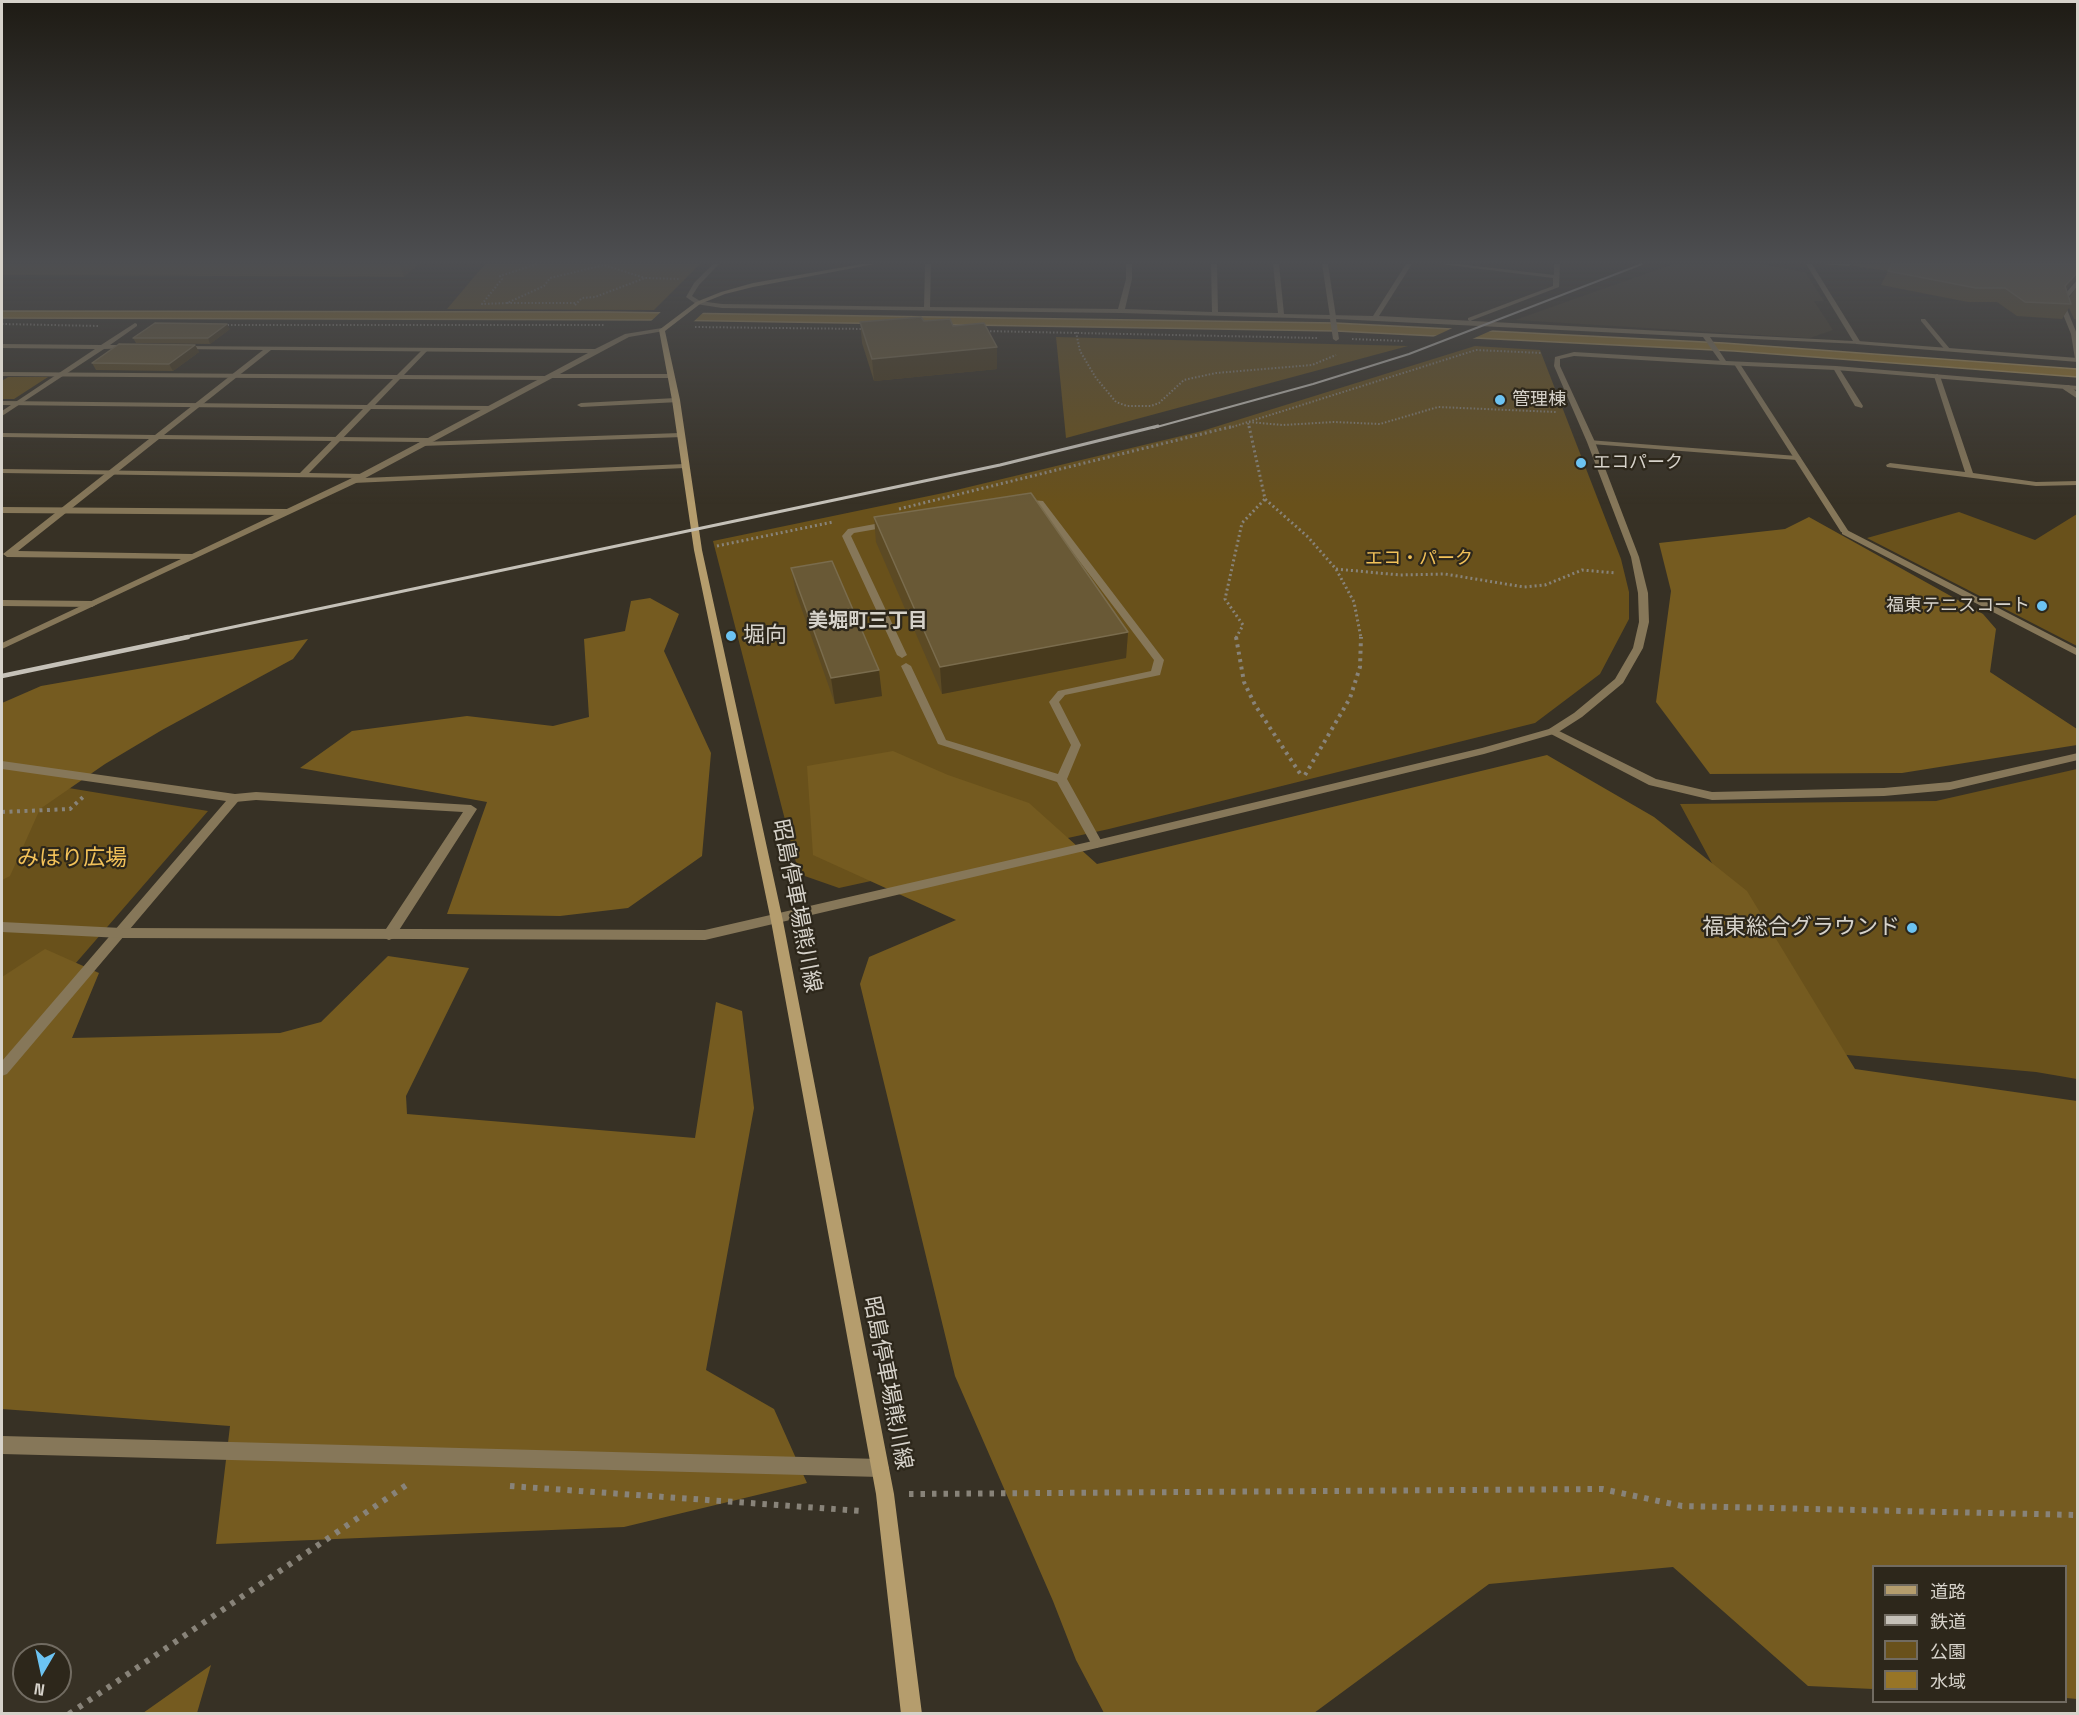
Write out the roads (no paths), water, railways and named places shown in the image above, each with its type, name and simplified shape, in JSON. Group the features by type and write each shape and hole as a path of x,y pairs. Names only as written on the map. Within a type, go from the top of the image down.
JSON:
{"main road":[{"name":"昭島停車場熊川線","path":"664,344 676,400 698,550 777,921 885,1494 912,1713"}],"street":[{"path":"2,414 106,344"},
{"path":"2,646 353,481 610,344"},
{"path":"1711,344 1722,361"},
{"path":"1871,344 2078,359 2076,344"},
{"path":"1943,344 1948,350"},
{"path":"2,346 138,347"},
{"path":"174,347 597,351"},
{"path":"5,554 269,348"},
{"path":"302,475 426,350"},
{"path":"2,927 121,933 705,935 777,921 1484,751 1553,731 1578,715 1619,681 1638,648 1644,622 1642,593 1635,558 1591,442 1557,366 1557,358 1563,355 1722,361 1737,364 1836,368 2078,388"},
{"path":"1737,364 1845,532 2078,653"},
{"path":"1836,368 1859,406"},
{"path":"2,374 400,377 670,376"},
{"path":"1937,376 1970,475"},
{"path":"2066,387 2078,397"},
{"path":"581,405 676,400"},
{"path":"2,403 489,408"},
{"path":"2,435 425,442 680,435"},
{"path":"1591,442 1797,458"},
{"path":"1890,465 2036,484 2078,483"},
{"path":"353,481 685,466"},
{"path":"2,471 363,476"},
{"path":"1016,503 1027,501 1040,503 1159,660 1156,673 1062,693 1054,702 1076,745 1061,779"},
{"path":"2,510 287,512"},
{"path":"898,523 851,531 846,536 902,655"},
{"path":"5,554 195,556"},
{"path":"2,603 92,604"},
{"path":"906,666 942,742 1061,779 1097,844"},
{"path":"1553,731 1653,782 1712,796 1884,792 1950,786 2078,756"},
{"path":"2,765 235,798 256,796 471,809 389,935"},
{"path":"2,1070 235,798"},
{"path":"2,1445 880,1468"}],"water":[{"path":"1595,344 1738,344 2077,369 2078,377 1734,351"}],"railway":[{"path":"1153,428 1313,384 1435,344"},
{"path":"181,638 1000,465 1158,426"},
{"path":"2,676 188,637"}],"place":[{"name":"管理棟","path":"1500,400"},
{"name":"エコパーク","path":"1581,463"},
{"name":"福東テニスコート","path":"2042,606"},
{"name":"堀向","path":"731,636"},
{"name":"福東総合グラウンド","path":"1912,928"}],"district":[{"name":"美堀町三丁目","path":"868,622"}],"park label":[{"name":"エコ・パーク","path":"1419,559"},
{"name":"みほり広場","path":"72,859"}]}
